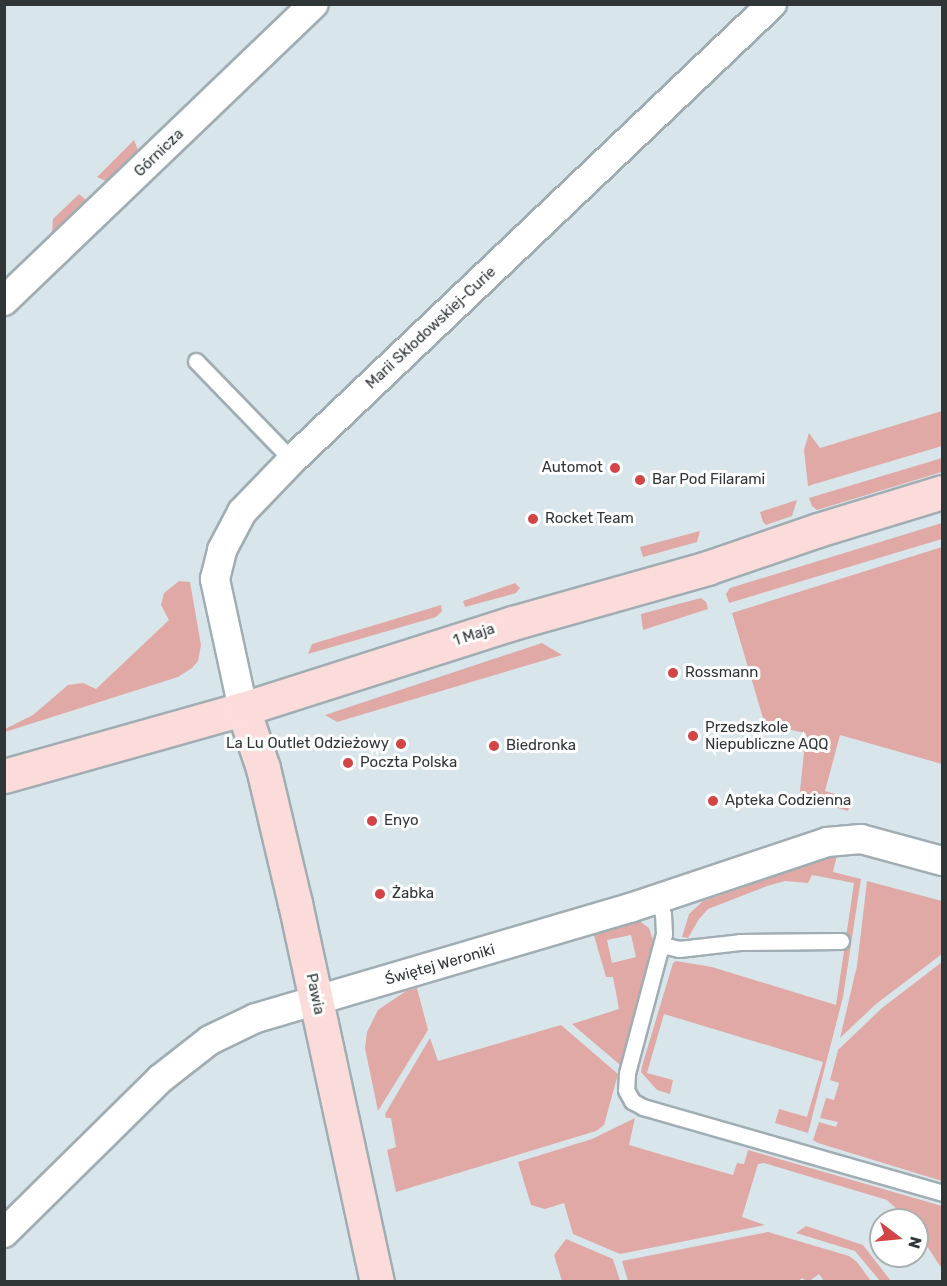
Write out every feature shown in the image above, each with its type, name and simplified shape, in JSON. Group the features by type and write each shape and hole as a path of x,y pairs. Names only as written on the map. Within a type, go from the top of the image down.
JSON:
{"street":[{"name":"Górnicza","path":"4,301 314,4"},
{"name":"Marii Skłodowskiej-Curie","path":"243,709 215,579 222,550 242,512 292,460 772,4"},
{"name":"1 Maja","path":"4,776 243,709 513,623 719,565 818,530 942,492"},
{"name":"Pawia","path":"243,709 262,768 317,1001 377,1281"},
{"name":"Świętej Weroniki","path":"4,1233 160,1079 210,1040 256,1018 630,908 840,839 861,839 942,861"}],"lane":[{"path":"196,361 292,460"},
{"path":"658,899 664,921 662,945 627,1073 626,1090 632,1101 643,1107 942,1193"},
{"path":"662,945 679,949 740,942 841,941"}],"shaded area":[{"path":"134,140 138,150 106,181 97,177"},
{"path":"79,194 86,200 52,233 53,219"},
{"path":"942,411 942,446 808,486 804,450 809,433 820,448"},
{"path":"942,458 942,472 817,510 812,506 809,498"},
{"path":"797,500 792,516 766,525 763,522 760,512"},
{"path":"942,523 942,539 729,603 726,594 730,588"},
{"path":"700,531 697,542 643,557 640,547"},
{"path":"942,547 942,764 840,735 825,791 852,799 848,811 804,798 800,791 806,733 765,725 732,613"},
{"path":"179,581 190,582 201,645 198,661 192,668 178,677 5,732 5,729 33,715 68,685 83,683 96,689 169,620 161,605 164,593"},
{"path":"515,583 520,588 516,593 465,607 463,601"},
{"path":"701,598 706,602 708,609 643,630 641,614"},
{"path":"441,605 442,611 436,617 308,654 312,644"},
{"path":"542,643 562,655 337,722 325,715"},
{"path":"837,855 833,872 861,879 843,997 808,1133 775,1123 779,1109 807,1117 823,1062 664,1014 647,1073 673,1080 670,1094 657,1090 641,1072 673,963 676,961 712,967 836,1005 854,883 812,875 808,883 785,881 767,886 708,909 688,938 682,937 689,914 703,901"},
{"path":"867,881 942,901 942,954 876,1004 840,1038 857,966"},
{"path":"638,920 649,928 653,940 620,1065 572,1024 619,1009 613,977 606,977 593,932","holes":["631,935 636,957 612,963 607,940"]},
{"path":"942,962 942,1181 813,1140 819,1122 836,1127 838,1122 820,1118 826,1098 834,1100 839,1083 830,1080 838,1050 882,1008"},
{"path":"417,988 428,1030 378,1111 365,1048 367,1032 378,1010 406,991"},
{"path":"561,1025 618,1074 604,1125 596,1131 396,1192 387,1150 396,1147 391,1118 386,1118 385,1114 430,1038 438,1061"},
{"path":"635,1118 629,1145 680,1160 733,1175 737,1163 744,1164 748,1150 942,1206 942,1269 929,1249 929,1208 896,1208 887,1200 764,1163 758,1164 742,1217 765,1225 620,1254 573,1234 564,1203 545,1209 531,1205 518,1162 592,1139"},
{"path":"806,1226 863,1245 869,1253 869,1268 855,1251 796,1233"},
{"path":"768,1232 849,1256 857,1262 871,1281 824,1281 819,1274 808,1282 802,1278 797,1282 628,1281 622,1261"},
{"path":"566,1239 613,1259 620,1281 562,1281 554,1255"},
{"path":"869,1268 881,1268 891,1281 880,1281"}],"place":[{"name":"Automot","path":"615,468"},
{"name":"Bar Pod Filarami","path":"640,480"},
{"name":"Rocket Team","path":"533,519"},
{"name":"Rossmann","path":"673,673"},
{"name":"Przedszkole Niepubliczne AQQ","path":"693,736"},
{"name":"La Lu Outlet Odzieżowy","path":"401,744"},
{"name":"Biedronka","path":"494,746"},
{"name":"Poczta Polska","path":"348,763"},
{"name":"Apteka Codzienna","path":"713,801"},
{"name":"Enyo","path":"372,821"},
{"name":"Żabka","path":"380,894"}]}
